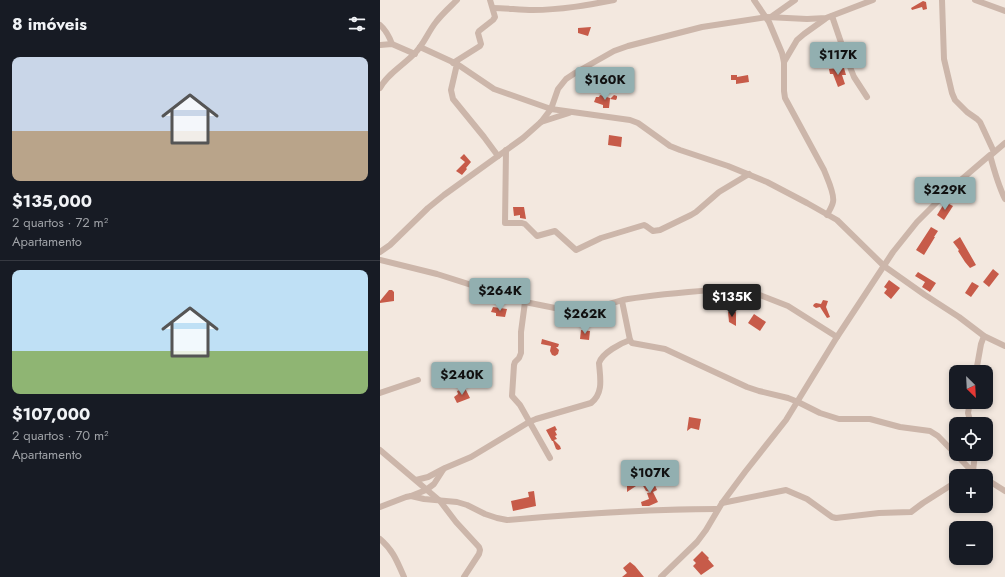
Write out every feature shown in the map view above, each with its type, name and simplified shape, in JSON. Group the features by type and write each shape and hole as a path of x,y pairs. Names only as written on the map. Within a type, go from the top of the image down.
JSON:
{"street":[{"path":"380,88 385,81 415,54 441,15 457,0"},
{"path":"490,0 495,17 494,20 479,31 480,46 455,64 451,90 453,99 498,156"},
{"path":"493,8 538,10 588,5 614,0"},
{"path":"754,0 769,17 782,52 784,62 784,91 786,98 824,170 833,197 833,203 827,215"},
{"path":"769,17 795,0"},
{"path":"784,62 797,40 804,34 829,17 873,0"},
{"path":"942,0 944,59 952,93 955,100 980,122 992,154 998,181 1005,199"},
{"path":"975,0 1005,11"},
{"path":"380,252 390,245 428,208 523,138 541,122 551,109 558,89 566,79 614,51 702,26 769,17 807,20 829,17"},
{"path":"829,17 854,77 867,97"},
{"path":"380,25 386,30 392,44"},
{"path":"380,45 392,44 415,54"},
{"path":"420,48 455,64 494,89 551,109 630,120 638,123 670,146 728,166 767,182 837,220 884,266 959,317 984,336 1005,346"},
{"path":"541,122 570,112"},
{"path":"661,577 697,542 706,530 717,509 786,420 837,337 893,252 917,222 948,191 1005,143"},
{"path":"506,150 505,223 525,224 535,235 538,236 555,232 576,250 601,238 644,225 653,231 660,230 696,212 719,192 749,174"},
{"path":"380,260 437,274 525,302 575,312 583,312 622,301 671,294 738,288 788,306 837,337"},
{"path":"622,301 630,340 632,343 665,349 759,391 788,398 820,413 839,419 870,419 900,427 930,431 938,436 972,469"},
{"path":"525,302 521,332 521,353 514,365 512,396 520,405 550,458"},
{"path":"977,365 984,336"},
{"path":"416,480 428,477 479,453 529,422 591,403 594,401 600,390 600,359 603,355 630,340"},
{"path":"380,393 418,380"},
{"path":"380,450 440,501 480,550 464,577"},
{"path":"380,507 426,490 434,484 442,470"},
{"path":"993,483 1005,491"},
{"path":"722,503 786,490 804,497 832,517 836,518 913,511 949,486"},
{"path":"411,496 440,501 457,502 468,505 485,514 507,520 674,509 717,509"},
{"path":"380,539 390,549 396,558 404,577"}],"building":[{"path":"923,1 926,2 927,9 923,10 922,7 912,10 911,8"},
{"path":"591,27 588,36 578,33 578,28"},
{"path":"844,68 846,75 842,75 845,84 838,87 833,74 830,74 829,69"},
{"path":"731,75 737,75 737,77 748,75 749,82 736,84 736,80 731,80"},
{"path":"600,95 610,98 609,108 603,108 603,105 594,102 596,97 599,97"},
{"path":"614,95 617,96 616,100 610,99"},
{"path":"609,135 622,137 621,147 608,145"},
{"path":"464,154 471,162 462,175 456,171 465,162 460,158"},
{"path":"945,202 953,206 944,220 937,215"},
{"path":"513,207 524,207 526,219 520,218 520,215 514,216"},
{"path":"931,227 938,231 924,255 916,250"},
{"path":"960,237 976,265 970,268 953,242"},
{"path":"993,269 999,274 989,287 983,282"},
{"path":"918,272 936,283 930,292 922,287 925,282 915,276"},
{"path":"889,280 900,288 891,299 884,293 887,289 884,287"},
{"path":"972,282 979,286 971,297 965,293"},
{"path":"389,290 394,292 394,301 380,303 380,301"},
{"path":"823,300 828,301 826,307 830,317 827,318 820,307 816,308 813,306 816,303 821,304"},
{"path":"493,307 507,309 505,317 496,316 496,313 491,312"},
{"path":"728,312 736,312 736,326 729,322"},
{"path":"754,314 766,322 760,331 748,323"},
{"path":"581,330 590,331 589,340 580,339"},
{"path":"542,339 559,344 558,347 556,347 559,350 558,354 555,356 552,355 550,351 551,346 541,344"},
{"path":"465,388 470,398 457,403 454,397 458,394 457,391"},
{"path":"689,417 701,419 699,430 691,428 687,431"},
{"path":"555,426 557,435 555,436 557,439 554,440 561,449 558,450 556,449 546,430"},
{"path":"640,478 642,482 627,492 627,484 631,484"},
{"path":"652,479 657,490 653,492 658,502 649,506 642,506 641,502 649,499 647,493 651,492 646,491 642,484"},
{"path":"534,491 536,506 513,511 511,501 529,497 528,492"},
{"path":"702,551 714,566 701,575 693,566 696,563 693,560"},
{"path":"630,562 644,577 622,577 627,573 623,568"}]}
